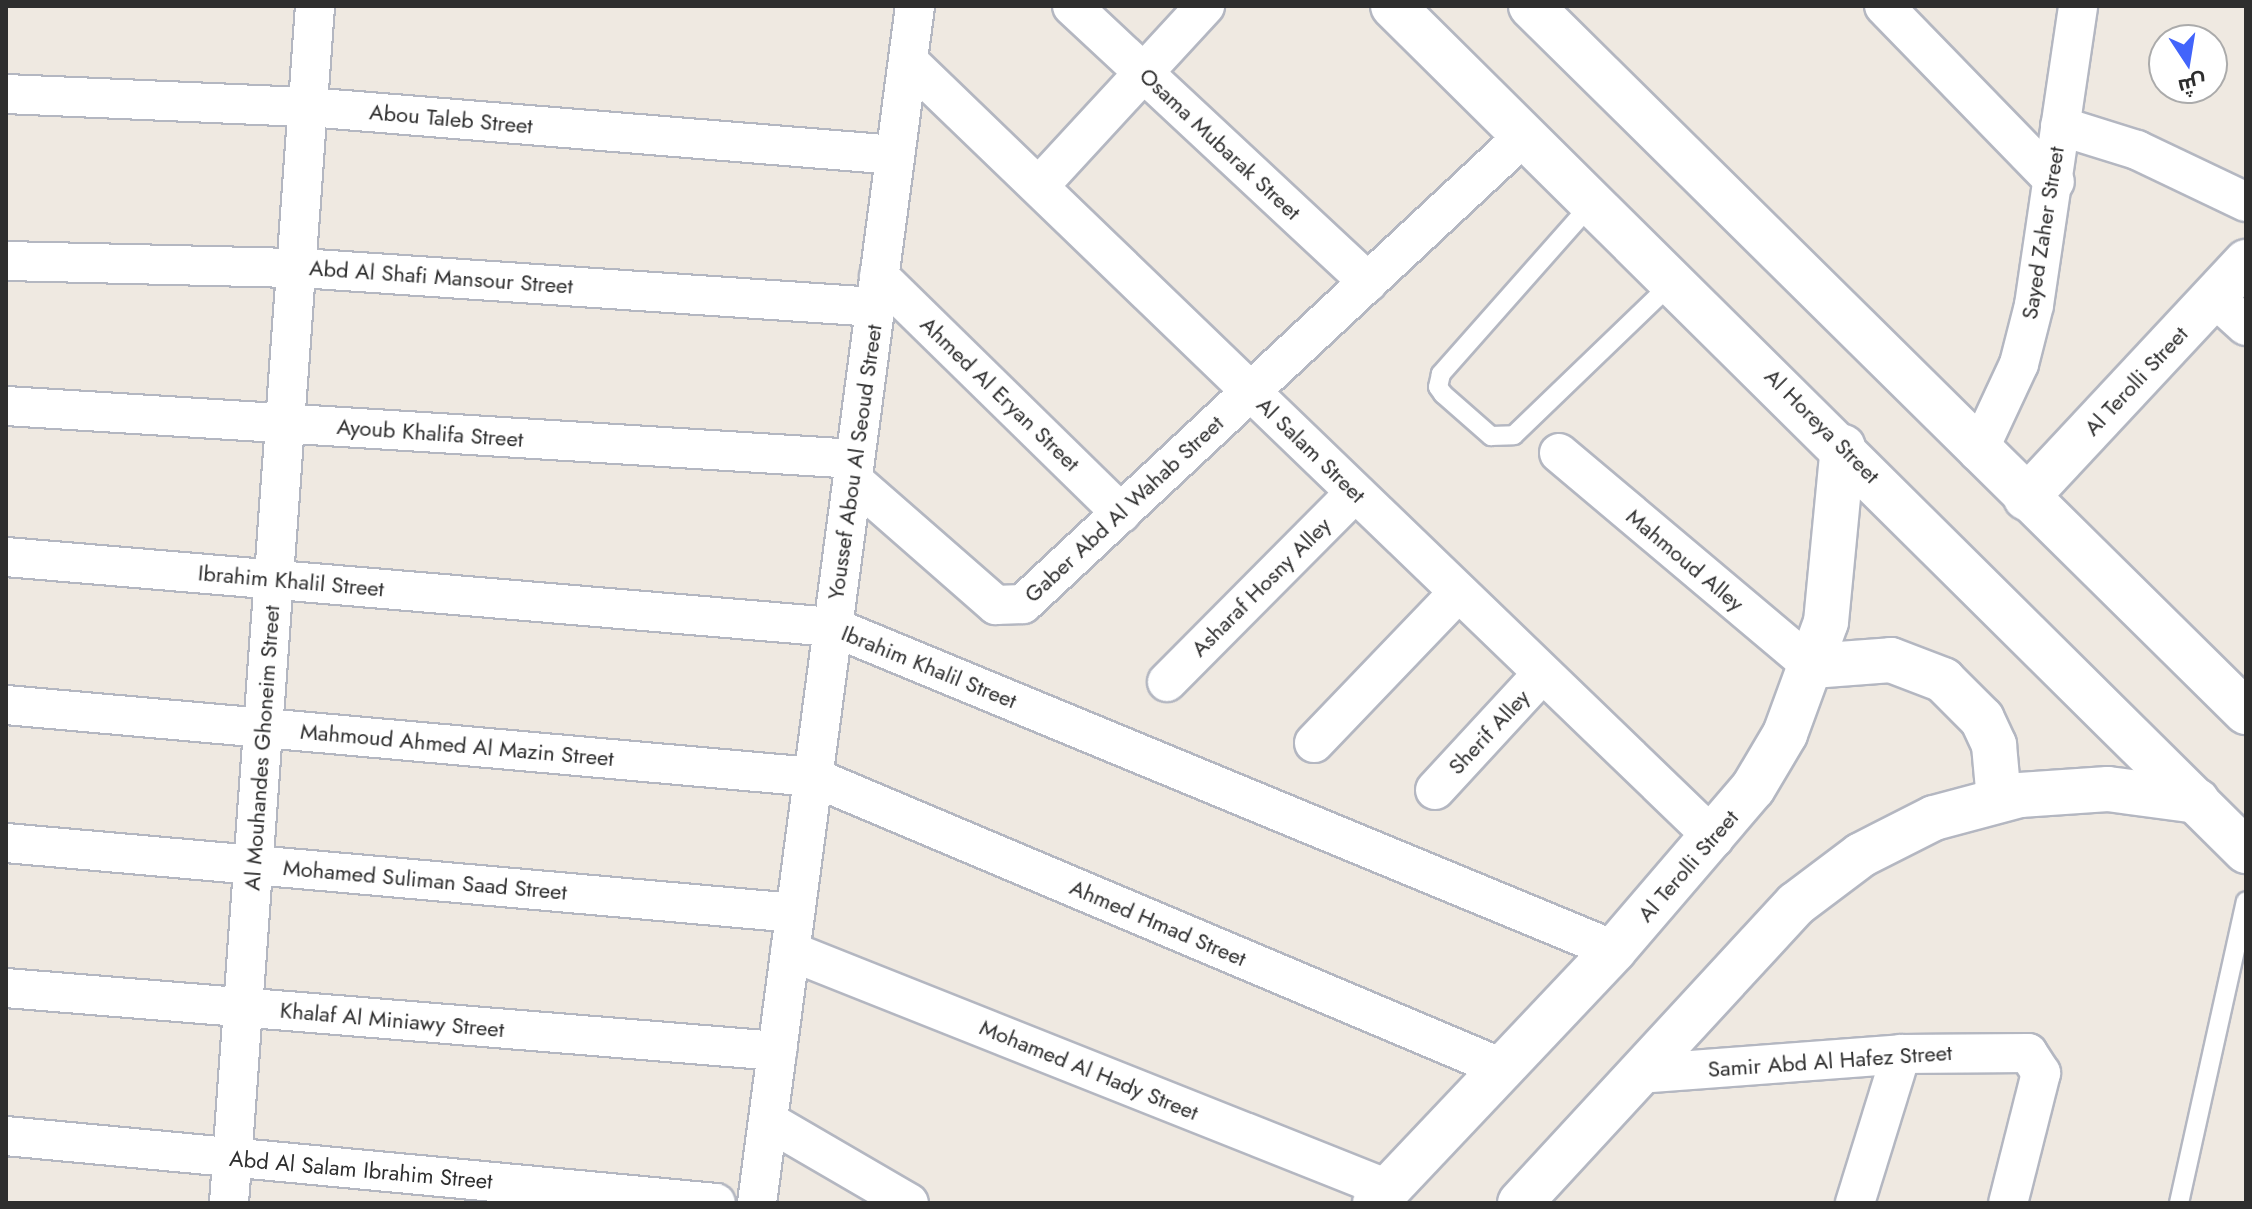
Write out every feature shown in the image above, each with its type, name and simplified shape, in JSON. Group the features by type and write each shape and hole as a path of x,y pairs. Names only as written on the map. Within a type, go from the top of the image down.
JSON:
{"street":[{"name":"Al Mouhandes Ghoneim Street","path":"229,1203 285,424 300,268 315,6"},
{"name":"Osama Mubarak Street","path":"1072,6 1368,282"},
{"path":"1039,186 1205,6"},
{"name":"Al Horeya Street","path":"1393,6 1843,447 2246,851"},
{"path":"1531,6 1978,452 2246,712"},
{"path":"1884,6 2055,182"},
{"name":"Sayed Zaher Street","path":"1978,452 2019,364 2055,182 2078,6"},
{"name":"Youssef Abou Al Seoud Street","path":"757,1203 908,61 910,7"},
{"name":"Al Salam Street","path":"908,61 1714,838"},
{"name":"Abou Taleb Street","path":"6,94 308,107 895,155"},
{"path":"2060,126 2137,150 2246,202"},
{"name":"Gaber Abd Al Wahab Street","path":"854,470 996,605 1009,607 1035,597 1525,135"},
{"name":"Abd Al Shafi Mansour Street","path":"6,261 300,268 877,292"},
{"name":"Al Terolli Street","path":"2026,498 2230,312 2246,262"},
{"name":"Ahmed Al Eryan Street","path":"877,292 1121,513"},
{"name":"Ayoub Khalifa Street","path":"6,406 285,424 854,470"},
{"name":"Al Terolli Street","path":"1381,1196 1614,950 1714,838 1785,734 1812,666 1835,568 1843,447"},
{"name":"Mahmoud Alley","path":"1559,453 1812,666"},
{"name":"Asharaf Hosny Alley","path":"1167,682 1355,493"},
{"name":"Ibrahim Khalil Street","path":"6,557 833,627 1614,950"},
{"path":"1314,743 1459,592"},
{"path":"1812,666 1891,660 1943,680 1982,719 1994,745 1999,800"},
{"name":"Sherif Alley","path":"1435,790 1542,674"},
{"name":"Mahmoud Ahmed Al Mazin Street","path":"6,705 813,777"},
{"name":"Ahmed Hmad Street","path":"813,777 1502,1068"},
{"path":"1520,1203 1796,904 1827,878 1897,835 1999,800 2108,789 2197,801"},
{"name":"Mohamed Suliman Saad Street","path":"6,843 795,913"},
{"name":"Mohamed Al Hady Street","path":"790,951 1381,1196"},
{"name":"Khalaf Al Miniawy Street","path":"6,988 777,1051"},
{"name":"Samir Abd Al Hafez Street","path":"1638,1074 1901,1054 2022,1052 2034,1057 2041,1073 2008,1203"},
{"path":"1855,1203 1901,1054"},
{"path":"768,1121 909,1203"},
{"name":"Abd Al Salam Ibrahim Street","path":"6,1136 716,1203"}],"lane":[{"path":"1593,202 1441,374 1438,387 1443,394 1491,436 1514,435 1674,281"},
{"path":"2179,1203 2246,901"}]}
